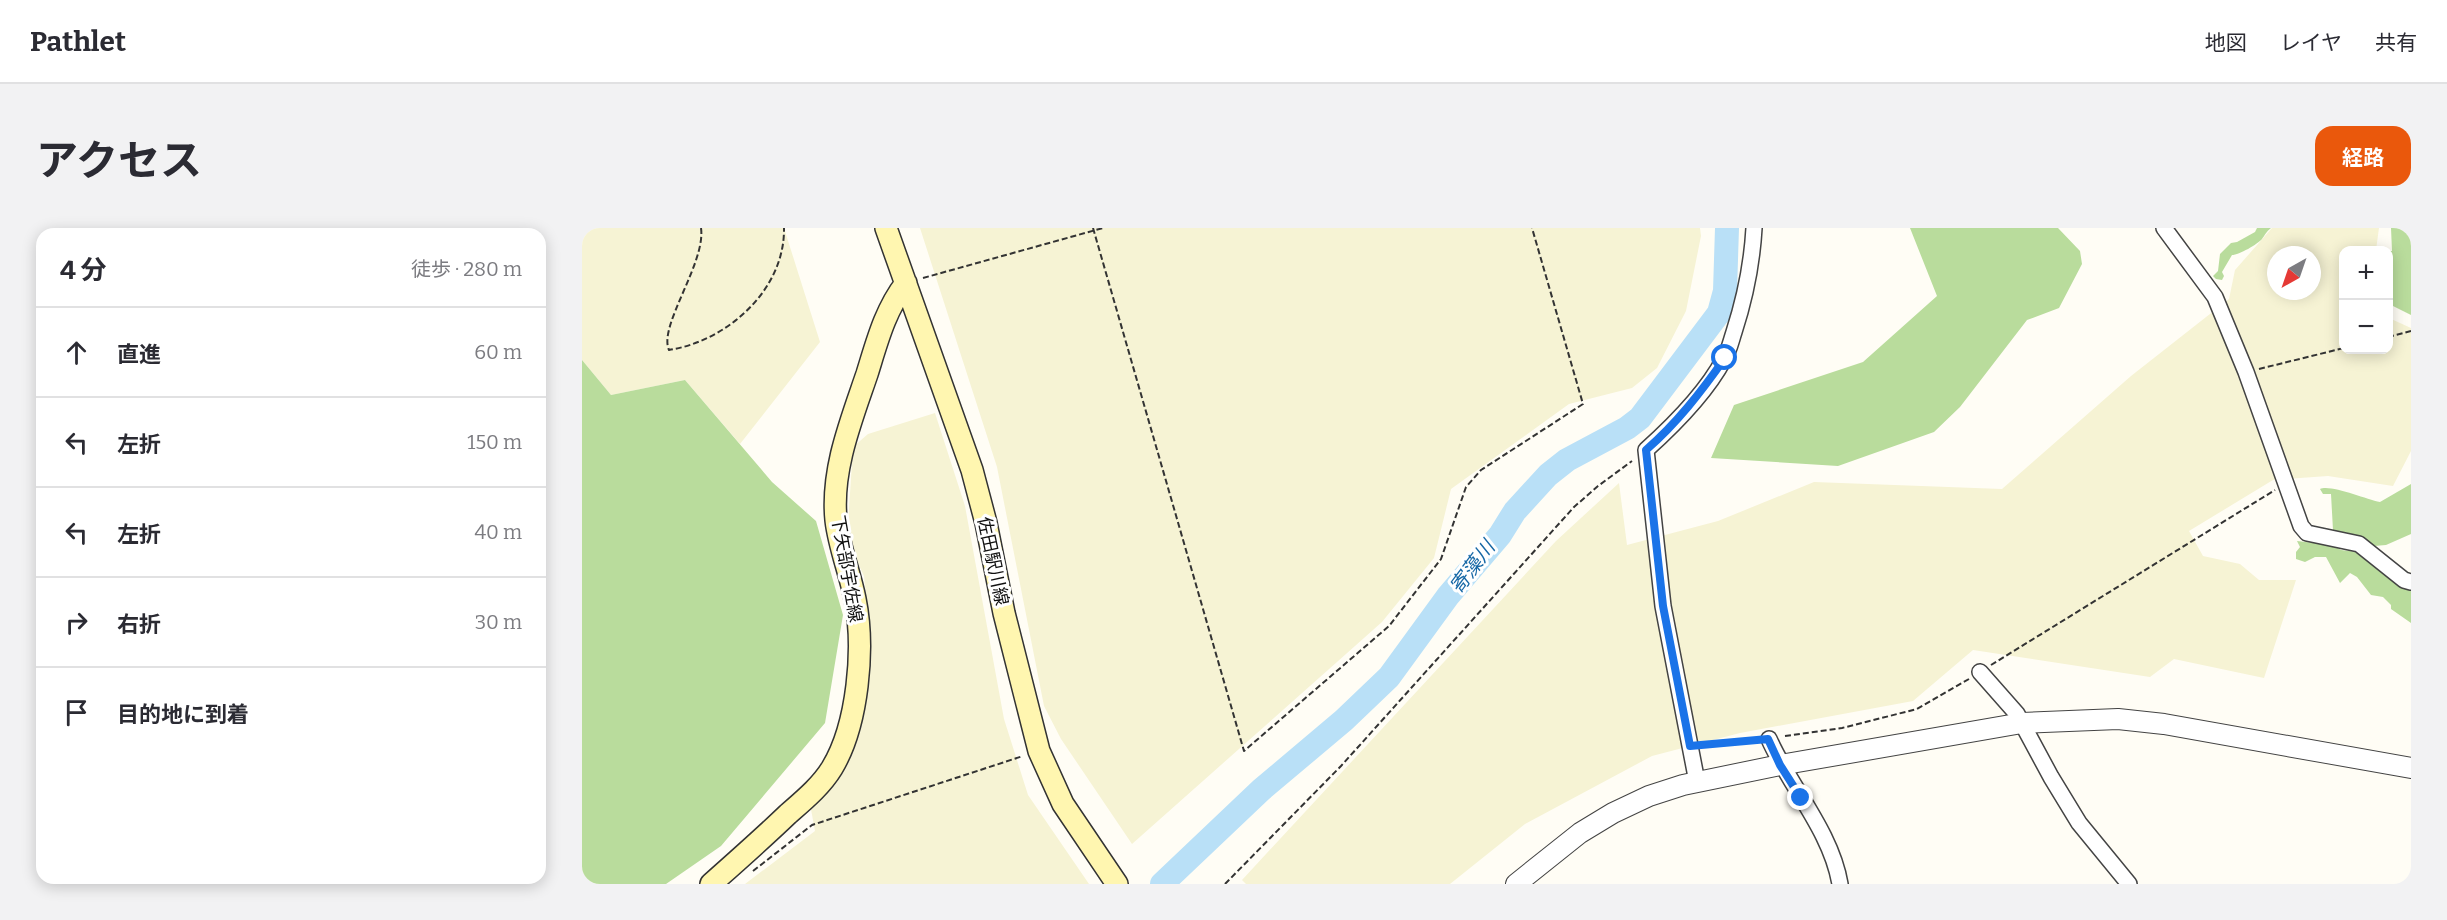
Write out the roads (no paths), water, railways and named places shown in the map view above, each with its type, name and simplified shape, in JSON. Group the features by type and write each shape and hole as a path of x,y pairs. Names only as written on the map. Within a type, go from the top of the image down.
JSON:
{"main road":[{"name":"佐田駅川線","path":"886,228 972,470 986,523 1004,614 1039,751 1063,804 1093,852 1117,884"},
{"name":"下矢部宇佐線","path":"711,884 810,794 831,769 845,738 855,700 859,647 856,601 840,544 836,518 838,471 849,429 885,318 894,299 906,283"}],"street":[{"path":"1697,782 1663,606 1646,450 1667,432 1725,358 1742,307 1752,255 1754,228"},
{"path":"2164,228 2215,297 2246,372 2301,526 2307,533 2359,544 2404,580 2411,582"},
{"path":"1980,672 2022,723 2079,824 2129,884"},
{"path":"1516,884 1580,833 1613,813 1649,796 1697,782 1780,765 2022,723 2118,719 2164,724 2411,768"},
{"path":"1768,739 1780,765 1823,837 1838,872 1840,884"}],"waterway":[{"name":"寄藻川","path":"1162,884 1261,790 1344,720 1389,677 1448,596 1500,535 1515,511 1548,475 1567,460 1627,428 1640,418 1719,313 1725,291 1727,228"}]}
